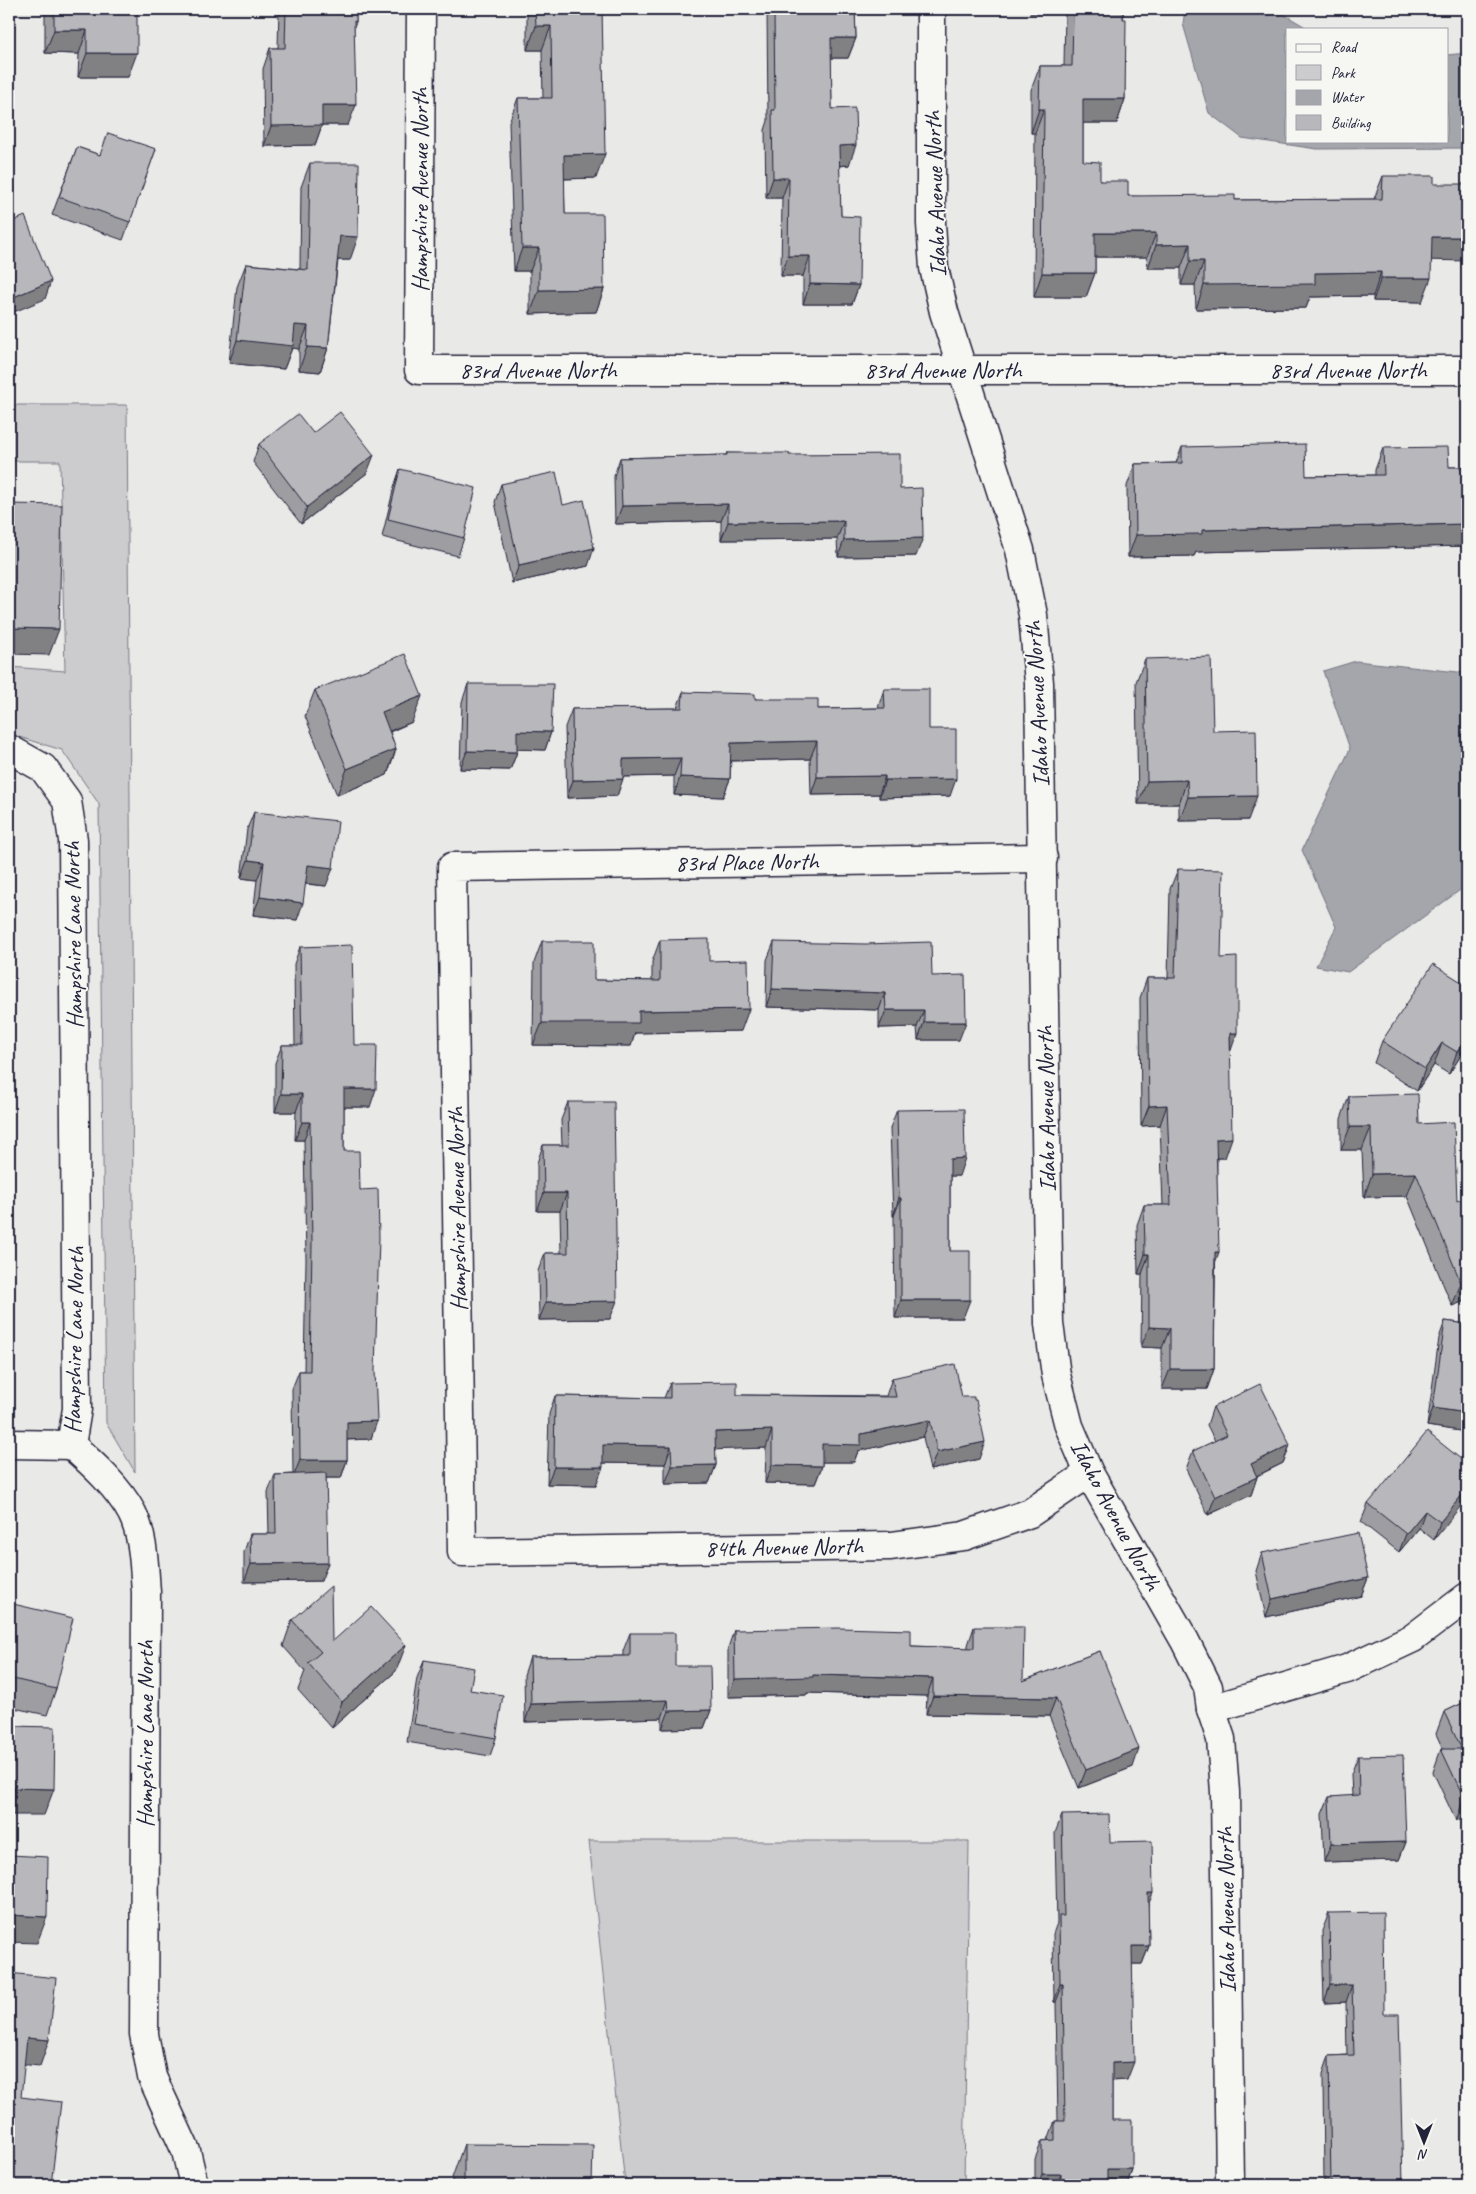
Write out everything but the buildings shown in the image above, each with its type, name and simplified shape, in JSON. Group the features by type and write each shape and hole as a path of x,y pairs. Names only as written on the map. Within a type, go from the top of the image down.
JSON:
{"street":[{"name":"Hampshire Avenue North","path":"419,370 422,9"},
{"name":"Idaho Avenue North","path":"931,9 931,224 934,268 944,312 1020,550 1033,615 1039,683 1043,858 1049,1324 1056,1375 1069,1426 1089,1473 1185,1641 1208,1687 1211,1709 1221,1739 1224,1792 1230,2185"},
{"name":"83rd Avenue North","path":"419,370 1467,370"},
{"name":"Hampshire Lane North","path":"9,749 43,768 66,801 73,840 77,1409 71,1445 92,1463 112,1485 132,1514 144,1554 146,1592 144,2034 152,2077 186,2151 194,2185"},
{"name":"83rd Place North","path":"452,867 1043,858"},
{"name":"Hampshire Avenue North","path":"452,867 462,1552"},
{"path":"9,1444 71,1445"},
{"name":"84th Avenue North","path":"462,1552 891,1546 964,1536 1030,1513 1089,1473"},
{"path":"1211,1709 1347,1669 1413,1638 1467,1597"}],"green space":[{"path":"9,405 127,405 135,1472 106,1423 99,804 62,750 9,734 9,667 65,671 60,461 9,461"},
{"path":"589,1841 969,1841 964,2185 625,2185"}],"water":[{"path":"1185,9 1275,9 1307,28 1286,28 1286,142 1448,142 1448,55 1467,53 1467,148 1317,149 1242,138 1209,113 1183,24"},
{"path":"1356,661 1467,673 1467,885 1348,972 1316,966 1336,927 1302,850 1350,749 1323,671"}]}
